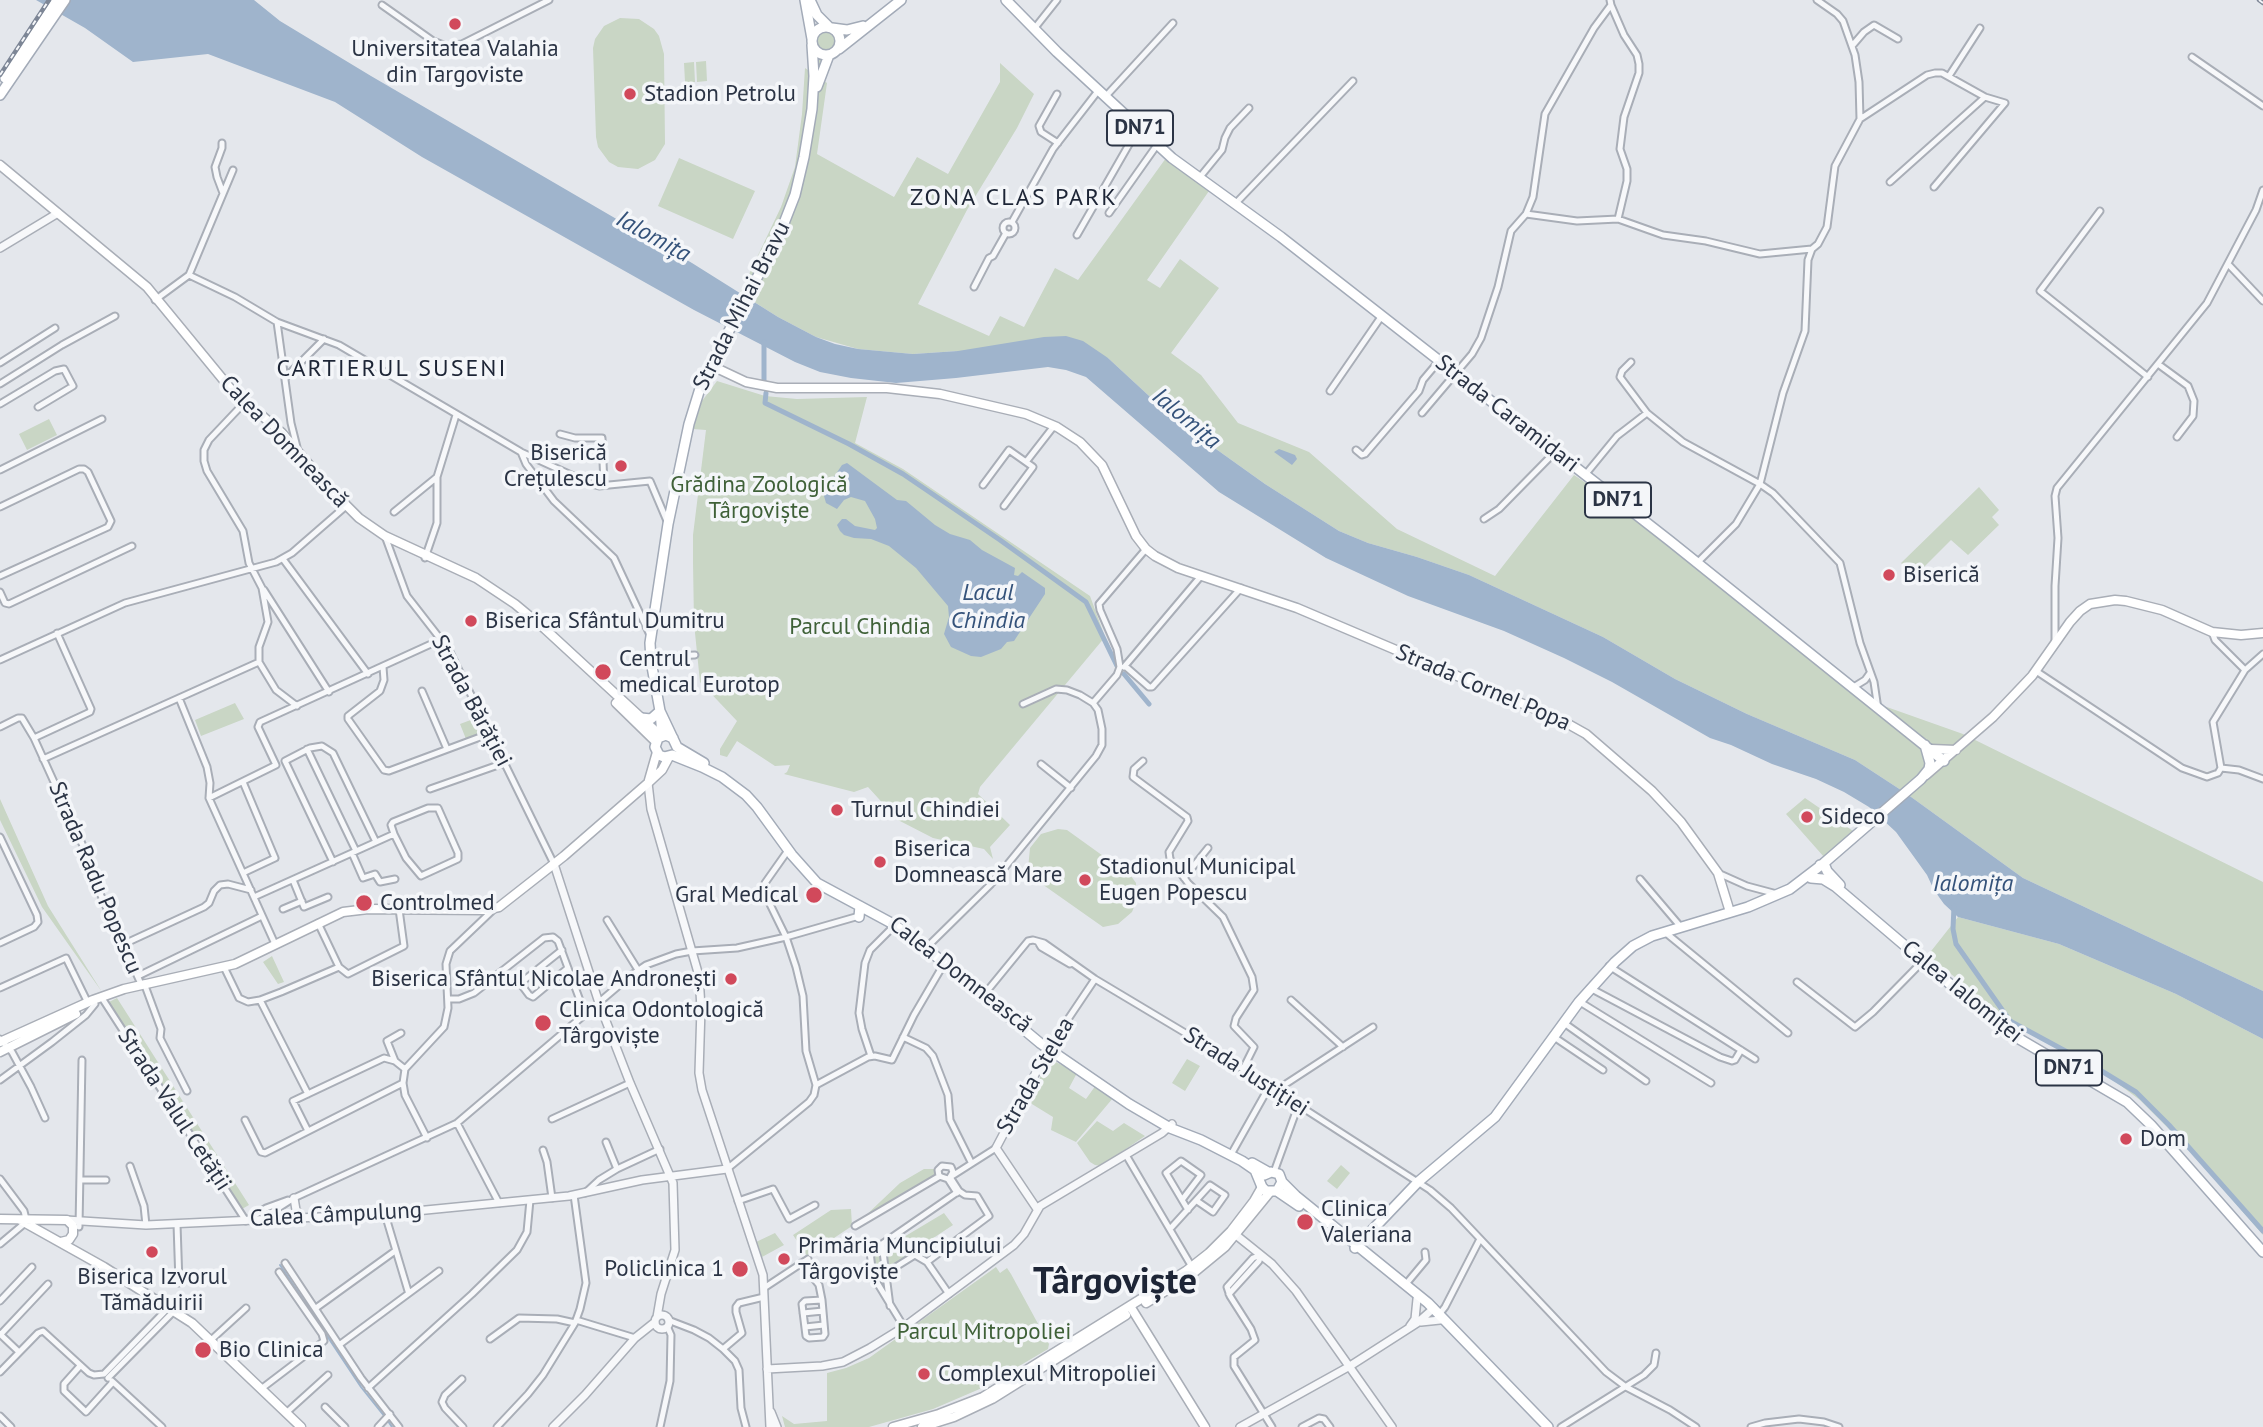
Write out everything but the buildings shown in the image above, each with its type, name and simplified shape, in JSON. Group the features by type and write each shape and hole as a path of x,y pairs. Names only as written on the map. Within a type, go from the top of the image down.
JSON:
{"main road":[{"path":"0,95 57,0"},
{"path":"0,86 65,0"},
{"path":"871,23 851,30 820,28 812,42 817,52 829,55 838,50 901,0"},
{"name":"DN71","path":"1006,0 1157,145 1236,203"},
{"path":"809,2 821,20 840,37 838,50"},
{"name":"Strada Mihai Bravu","path":"809,2 814,76 812,110"},
{"name":"Strada Mihai Bravu","path":"660,711 650,657 651,631 668,524 689,424 702,382 715,367 716,354 760,275 795,195 820,77 829,55"},
{"name":"Calea Domnească","path":"0,167 139,279 244,403 288,437 344,508 386,538 476,578 515,604 540,624 621,701 659,742 723,774 749,792 787,852 820,880 928,946"},
{"name":"Strada Caramidari","path":"1236,203 1697,563 1852,688"},
{"name":"Strada Cornel Popa","path":"715,367 746,382 777,388 887,388 940,394 1026,414 1054,426 1080,442 1102,466 1136,536 1146,549 1167,563 1297,608 1572,726 1607,751 1663,802 1697,841 1718,873 1730,912"},
{"name":"Calea Domnească","path":"244,403 288,437 344,508"},
{"path":"386,538 400,547 426,556"},
{"path":"893,1427 983,1397 1191,1275 1236,1235 1268,1188 1271,1172 1279,1174 1282,1182 1296,1196 1358,1245 1418,1182 1495,1117 1609,966 1639,942 1664,931 1780,895 1823,867 1993,717 2036,671 2080,611 2090,604 2115,600 2162,610 2212,632 2241,635 2263,633"},
{"path":"643,618 654,615"},
{"name":"DN71","path":"1852,688 1878,709"},
{"path":"1878,709 1928,747 1942,762"},
{"path":"639,722 651,719 660,711"},
{"path":"648,783 659,742 660,711"},
{"path":"2,1045 141,981 224,967 352,910 495,908 554,864 662,770 673,749 660,711"},
{"name":"Calea Domnească","path":"659,742 662,756 673,749"},
{"path":"1928,747 1956,750"},
{"path":"1921,779 1929,769 1928,747"},
{"name":"Calea Domnească","path":"673,749 736,786 753,801 787,852 822,886 898,922 1058,1056 1129,1104 1231,1154 1251,1167 1268,1188 1358,1245 1405,1286"},
{"path":"1823,867 1829,871 1835,883"},
{"name":"Calea Ialomiței","path":"1823,867 1824,879 1835,883 2015,1038 2127,1102 2151,1125 2263,1251"},
{"path":"859,917 865,907"},
{"name":"Calea Ialomiței","path":"1924,960 2006,1027 2130,1099 2164,1131 2263,1243"},
{"name":"Calea Domnească","path":"1049,1047 1171,1126 1233,1151 1271,1172"},
{"path":"922,1427 954,1417 992,1399 1132,1309 1192,1267 1231,1231 1254,1201 1268,1188 1282,1182"},
{"path":"0,1220 62,1220 78,1227"},
{"path":"52,1237 51,1227 62,1220"},
{"path":"24,1221 171,1309 211,1340 301,1427"},
{"path":"61,1242 69,1240 78,1227"},
{"path":"78,1227 82,1254"},
{"name":"Calea Domnească","path":"1358,1245 1438,1316 1548,1427"},
{"path":"1405,1286 1417,1300 1438,1316"},
{"path":"1132,1309 1205,1427"},
{"name":"Calea Domnească","path":"1438,1316 1541,1427"}],"street":[{"path":"382,5 433,41 446,46 462,44 549,0"},
{"path":"1034,29 1057,0"},
{"path":"1526,214 1577,221 1618,219 1663,235 1706,241 1760,254 1812,249 1818,244 1827,227 1835,166 1860,118 1859,82 1852,47 1843,21 1822,1"},
{"path":"1422,413 1472,354 1481,338 1498,287 1511,231 1526,214 1533,197 1545,114 1611,2"},
{"path":"1611,2 1639,64 1639,73 1624,117 1620,149 1627,181 1618,219"},
{"path":"974,287 1006,233 1012,233 1014,230 1012,222 1058,143 1103,93 1173,23"},
{"path":"1852,47 1874,25 1898,39"},
{"path":"1949,76 1979,28"},
{"path":"2192,57 2263,106"},
{"path":"1860,118 1927,75 1949,76 1985,96 2005,103 1934,187"},
{"path":"1236,203 1353,81"},
{"path":"1057,94 1039,125 1041,132 1058,143"},
{"path":"1890,182 1985,96"},
{"path":"1200,177 1222,150 1230,128 1249,108"},
{"path":"1077,235 1139,127"},
{"path":"222,144 215,167 223,193"},
{"path":"1109,214 1157,145"},
{"path":"156,299 189,275 233,170"},
{"path":"2055,644 2057,488 2207,303 2256,209 2263,190"},
{"path":"2100,211 2040,291 2148,377"},
{"path":"0,248 56,214"},
{"path":"1697,563 1742,518 1760,484 1783,393 1805,331 1806,271 1812,249"},
{"path":"2228,264 2263,301"},
{"path":"189,275 235,297 277,322 339,345 521,452 591,484 650,481 668,524"},
{"path":"0,384 115,316"},
{"path":"1330,391 1381,317"},
{"path":"277,322 291,423 288,437"},
{"path":"0,363 55,328"},
{"path":"285,378 324,339"},
{"path":"1356,450 1362,455 1366,454 1419,391 1423,380 1439,361"},
{"path":"1631,362 1620,377 1647,413 1683,442 1773,493 1840,564 1877,696 1878,709"},
{"path":"2158,364 2188,386 2194,401 2193,416 2178,438"},
{"path":"0,404 55,371 64,369 74,386 38,407"},
{"path":"244,403 209,440 203,455 207,471 243,531 252,569 262,588 329,692"},
{"path":"1585,475 1616,436 1647,413"},
{"path":"426,556 438,520 437,477 456,415"},
{"path":"0,470 102,419"},
{"path":"277,428 291,423"},
{"path":"1026,461 1054,426"},
{"path":"560,434 570,438 602,438 604,485"},
{"path":"983,485 1009,450 1033,467 1004,506"},
{"path":"521,452 526,464 554,501 614,558 651,631"},
{"path":"1484,519 1499,509 1555,452"},
{"path":"0,507 84,469 105,506 111,524 0,576"},
{"path":"394,512 437,477"},
{"path":"0,660 125,603 283,559 344,508"},
{"name":"Strada Bărăției","path":"386,538 411,604 442,639 554,864"},
{"path":"0,592 5,603 9,604 132,546"},
{"path":"391,556 400,547"},
{"path":"1119,672 1117,649 1099,604 1146,549"},
{"path":"283,559 368,674"},
{"path":"1093,703 1201,576"},
{"path":"262,588 268,622 259,647 259,662 276,690 298,706"},
{"path":"1125,666 1152,687 1241,588"},
{"path":"2212,632 2216,640 2245,670"},
{"path":"33,738 90,712 91,709 57,633"},
{"path":"276,765 258,724 442,639"},
{"path":"650,657 695,654"},
{"path":"2036,671 2182,768 2207,777 2218,774 2221,768 2213,722 2245,670 2263,654"},
{"name":"Strada Radu Popescu","path":"187,1091 160,1038 161,1029 141,981 98,889 93,868 43,759 259,662"},
{"path":"383,667 384,680 380,691 348,716 348,719 384,770 388,771 491,733"},
{"path":"1852,688 1866,680 1870,673"},
{"path":"928,946 992,883 1096,756 1102,745 1098,709 1093,703 1071,691 1056,689 1023,704"},
{"path":"422,691 447,749"},
{"path":"179,698 207,766 209,798 275,944"},
{"path":"0,727 22,718 43,759"},
{"path":"209,798 307,749 322,746 333,753 376,842"},
{"path":"307,749 363,878 375,874 380,882 395,879"},
{"path":"285,761 333,862"},
{"path":"1143,761 1134,769 1133,777 1187,817 1188,821 1168,854 1170,859 1184,878 1223,917 1252,977 1254,990 1234,1026 1254,1046 1242,1069"},
{"path":"430,789 504,763"},
{"path":"1041,764 1070,788"},
{"path":"2221,768 2239,770 2263,779"},
{"path":"243,782 275,858 243,873"},
{"path":"648,783 651,809 701,986 700,1081 762,1275 770,1427"},
{"path":"636,793 645,798 651,809"},
{"path":"428,808 438,808 458,853 458,859 421,876 405,859 395,835 391,825 393,822 428,808"},
{"path":"254,897 395,835"},
{"path":"0,837 38,922 34,927 0,943"},
{"path":"1184,878 1208,848"},
{"path":"727,1169 809,1102 816,1085 804,1044 801,988 786,937 764,887 787,852"},
{"path":"554,864 599,1003 630,1083 671,1175 675,1199 675,1250 660,1302 671,1335 670,1381 660,1427"},
{"path":"1718,873 1747,886 1780,895"},
{"path":"1640,879 1680,926"},
{"path":"292,880 304,907 328,897"},
{"path":"124,944 204,907 220,885 228,884 251,890"},
{"path":"283,909 302,901"},
{"path":"427,1138 405,1095 405,1069 440,1033 446,1019 448,999 445,973 450,951 495,908"},
{"path":"318,923 339,967 348,974 404,946 399,909"},
{"path":"141,981 262,916"},
{"path":"246,1221 266,1208 294,1198 457,1123 638,970 664,958 692,951 737,948 859,917"},
{"path":"607,920 638,970"},
{"path":"871,1056 859,1013 864,963 870,950 895,925"},
{"path":"1664,931 1788,1033"},
{"path":"448,999 460,999 474,993 544,938 556,938 585,1014"},
{"name":"Strada Justiției","path":"984,994 1028,941 1044,943 1073,965 1418,1182 1442,1200 1595,1362 1626,1387 1696,1427"},
{"path":"562,950 523,981 523,987 531,996 536,995 568,968"},
{"name":"Strada Valul Cetății","path":"0,988 66,958 246,1221"},
{"path":"1797,982 1855,1027 1924,960"},
{"path":"816,1085 871,1056 892,1060 946,961"},
{"path":"1609,966 1755,1059"},
{"path":"224,967 239,998 248,1002 260,1000 339,967"},
{"name":"Strada Stelea","path":"1037,1209 996,1148 1049,1047 1096,979"},
{"path":"1590,988 1720,1057 1732,1061 1741,1050"},
{"path":"260,1000 308,1094"},
{"path":"1291,1000 1343,1047"},
{"path":"0,1080 79,1021 95,1002"},
{"path":"1580,1002 1711,1083"},
{"path":"1564,1023 1646,1081"},
{"path":"1233,1151 1272,1089 1373,1027"},
{"path":"395,1061 387,1041 401,1033"},
{"path":"903,1037 926,1048 933,1056 948,1096 950,1120 973,1161"},
{"path":"1554,1037 1603,1070"},
{"path":"2,1045 12,1052 45,1118"},
{"path":"1041,1061 1058,1056"},
{"path":"308,1131 293,1101 384,1058 395,1061 405,1069"},
{"path":"78,1227 82,1060"},
{"path":"244,1119 263,1154 403,1083"},
{"path":"552,1119 630,1083"},
{"path":"1271,1172 1298,1106"},
{"path":"457,1123 499,1203"},
{"path":"767,1369 822,1366 843,1362 864,1351 904,1326 1014,1245 1043,1204 1171,1126"},
{"path":"606,1142 617,1169"},
{"path":"855,1226 940,1176 950,1177 996,1148"},
{"name":"Calea Câmpulung","path":"585,1193 617,1169 660,1149"},
{"path":"542,1150 547,1161 552,1198"},
{"path":"1126,1155 1192,1267"},
{"path":"940,1176 938,1171 941,1166 951,1167 973,1161"},
{"path":"1182,1200 1201,1175 1181,1161 1166,1173 1182,1200 1188,1210"},
{"path":"131,1166 144,1206 146,1225"},
{"path":"927,1262 989,1216 976,1196 958,1192 950,1177 951,1167"},
{"name":"Calea Câmpulung","path":"78,1227 385,1214 552,1198 671,1175 727,1169"},
{"path":"0,1178 24,1211 24,1221 0,1244"},
{"path":"80,1180 107,1180"},
{"path":"1170,1229 1210,1185 1225,1195 1213,1212 1196,1201"},
{"path":"738,1201 774,1189 789,1220 816,1205"},
{"path":"904,1326 873,1276 870,1252 958,1192"},
{"path":"497,1427 537,1384 575,1321 586,1283 574,1195"},
{"path":"294,1198 296,1210 303,1218"},
{"path":"260,1220 294,1198"},
{"path":"368,1388 517,1250 528,1229 530,1200"},
{"path":"385,1214 408,1291"},
{"path":"177,1224 179,1283"},
{"path":"1236,1235 1279,1270 1392,1427"},
{"path":"1240,1427 1350,1366 1417,1323 1438,1316 1480,1239"},
{"path":"882,1244 890,1306"},
{"path":"316,1308 395,1251"},
{"path":"1405,1286 1426,1260 1425,1252"},
{"path":"886,1273 915,1255 927,1262 949,1294"},
{"path":"1261,1255 1253,1258 1227,1287 1255,1340 1234,1357 1234,1366 1272,1427"},
{"path":"764,1288 808,1259"},
{"path":"285,1263 368,1388 399,1427"},
{"path":"801,1264 818,1283 822,1300 825,1334 822,1337 809,1338 806,1336 804,1301 822,1300"},
{"path":"0,1301 32,1267"},
{"path":"339,1345 439,1270"},
{"path":"261,1389 323,1343 322,1334 279,1272"},
{"path":"19,1352 0,1334 48,1284"},
{"path":"723,1349 742,1333 736,1307 739,1303 764,1297"},
{"path":"1408,1329 1415,1319 1417,1300"},
{"path":"211,1340 246,1308"},
{"path":"80,1366 64,1384 64,1391 86,1412 108,1378 171,1309"},
{"path":"803,1313 823,1311"},
{"path":"1417,1323 1438,1316"},
{"path":"490,1339 519,1318 575,1321 638,1336"},
{"path":"554,1427 638,1336 665,1322 694,1330 732,1357 739,1370 741,1408 746,1427"},
{"path":"805,1327 824,1325"},
{"path":"0,1372 43,1331 80,1366 94,1375 108,1378 162,1427"},
{"path":"1561,1427 1651,1369 1656,1353"},
{"path":"286,1413 328,1375"},
{"path":"462,1379 445,1395 442,1402 463,1427"},
{"path":"325,1408 345,1427"},
{"path":"770,1408 777,1427"},
{"path":"379,1425 390,1415"},
{"path":"0,1416 11,1427"},
{"path":"1302,1427 1319,1418 1324,1419 1329,1427"},
{"path":"1751,1427 1811,1419 1839,1427"}],"green space":[{"name":"Stadion Petrolu","path":"620,18 639,19 654,29 664,54 665,144 655,160 638,169 618,167 609,162 598,147 596,137 593,48 595,39 604,26"},
{"path":"826,30 836,37 837,41 830,51 826,52 816,45 815,41 822,31"},
{"path":"816,57 823,60 819,77 827,83 817,154 894,197 917,157 948,174 1000,82 1000,63 1034,94 1017,128 967,210 918,304 989,336 1000,316 1024,327 1055,268 1078,280 1166,158 1209,191 1147,280 1160,288 1180,259 1219,288 1171,353 1201,375 1238,423 1309,452 1397,529 1495,576 1574,475 1694,556 1867,700 1963,734 2263,882 2263,991 2023,878 1855,760 1747,714 1675,679 1603,637 1469,575 1339,531 1265,484 1174,419 1108,358 958,351 913,354 858,349 816,337 740,293 781,207 795,167 805,68 814,74"},
{"path":"706,61 707,81 697,82 696,62"},
{"path":"694,62 695,82 685,82 684,63"},
{"path":"679,158 755,191 733,239 658,206"},
{"name":"Parcul Chindia","path":"717,381 765,396 797,399 867,397 855,443 903,469 1090,596 1105,637 980,787 978,794 1010,825 990,847 993,859 984,849 933,838 898,820 868,787 854,792 784,774 790,765 775,766 737,741 727,757 720,755 720,749 737,721 700,682 694,623 693,562 693,535 706,430 693,429 702,401"},
{"path":"49,419 57,435 27,450 19,434"},
{"path":"1979,487 1999,510 1992,517 1999,525 1968,555 1951,540 1915,576 1901,563"},
{"path":"235,703 244,719 201,736 195,720"},
{"path":"476,718 483,734 466,739 460,724"},
{"name":"Sideco","path":"1805,798 1853,831 1824,857 1786,814"},
{"path":"0,799 48,906 102,992 42,907 0,820"},
{"name":"Stadionul Municipal Eugen Popescu","path":"1058,829 1067,830 1131,876 1136,883 1136,902 1132,912 1118,924 1103,927 1032,877 1028,869 1030,848 1041,834"},
{"path":"1958,917 2059,944 2176,994 2263,1039 2263,1235 2181,1141 2140,1100 2105,1074 2009,1022 1928,955"},
{"path":"272,956 284,982 278,984 263,962"},
{"path":"117,998 249,1205 242,1209 109,1002"},
{"path":"1050,1059 1077,1073 1069,1088 1086,1099 1096,1085 1113,1098 1076,1142 1051,1130 1053,1117 1027,1101"},
{"path":"1187,1059 1200,1066 1185,1091 1172,1083"},
{"path":"1097,1121 1113,1131 1124,1123 1145,1136 1101,1166 1095,1165 1077,1143"},
{"path":"1341,1165 1350,1173 1337,1189 1327,1181"},
{"path":"924,1169 936,1169 934,1175 862,1219 900,1183"},
{"path":"851,1209 852,1226 807,1256 793,1235 831,1210"},
{"path":"944,1213 953,1225 882,1272 882,1280 878,1282 872,1256"},
{"path":"775,1233 784,1245 762,1257 756,1242"},
{"name":"Parcul Mitropoliei","path":"996,1267 1000,1273 1007,1268 1011,1274 1049,1344 1048,1349 982,1388 933,1409 869,1427 785,1427 782,1416 794,1424 827,1421 827,1373 869,1358"}],"water":[{"name":"Ialomița","path":"36,0 254,0 280,21 692,263 778,317 835,344 913,354 958,351 1044,337 1066,336 1083,341 1108,358 1174,419 1265,484 1339,531 1469,575 1603,637 1675,679 1747,714 1855,760 2023,878 2263,991 2263,1039 2176,994 2059,944 1958,917 1944,904 1896,832 1869,807 1816,779 1710,738 1564,658 1504,631 1408,596 1326,558 1219,492 1086,377 1048,367 896,383 820,372 694,310 422,157 335,102 208,54 133,62 85,28"},
{"path":"1279,449 1295,455 1297,459 1292,465 1274,452"},
{"name":"Lacul Chindia","path":"847,463 897,500 906,501 935,525 950,534 970,540 982,550 1015,568 1014,575 1018,576 1022,572 1045,588 1045,594 1014,641 1007,642 1001,649 981,657 971,656 951,647 944,634 949,617 948,606 916,568 889,546 871,539 844,535 840,531 837,525 842,519 855,526 875,530 877,528 865,501 851,497 844,500 837,509 826,503 825,490 842,465"}],"waterway":[{"path":"764,342 764,384"},
{"path":"766,393 765,403 903,474 1086,602 1118,668"},
{"path":"1124,674 1149,704"},
{"path":"1954,906 1953,929 1956,944 2010,1021 2136,1092 2169,1125 2263,1231"},
{"path":"280,1265 361,1387 385,1417"},
{"path":"388,1421 392,1427"}],"railway":[{"path":"0,75 49,0"},
{"path":"2259,0 2263,3"}],"place":[{"name":"Universitatea Valahia din Targoviste","path":"455,24"},
{"name":"Stadion Petrolu","path":"630,94"},
{"name":"Biserică Crețulescu","path":"621,466"},
{"name":"Biserică","path":"1889,575"},
{"name":"Biserica Sfântul Dumitru","path":"471,621"},
{"name":"Centrul medical Eurotop","path":"603,672"},
{"name":"Turnul Chindiei","path":"837,810"},
{"name":"Sideco","path":"1807,817"},
{"name":"Biserica Domnească Mare","path":"880,862"},
{"name":"Stadionul Municipal Eugen Popescu","path":"1085,880"},
{"name":"Gral Medical","path":"814,895"},
{"name":"Controlmed","path":"364,903"},
{"name":"Biserica Sfântul Nicolae Andronești","path":"731,979"},
{"name":"Clinica Odontologică Târgoviște","path":"543,1023"},
{"name":"Dom","path":"2126,1139"},
{"name":"Clinica Valeriana","path":"1305,1222"},
{"name":"Biserica Izvorul Tămăduirii","path":"152,1252"},
{"name":"Primăria Muncipiului Târgoviște","path":"784,1259"},
{"name":"Policlinica 1","path":"740,1269"},
{"name":"Bio Clinica","path":"203,1350"},
{"name":"Complexul Mitropoliei","path":"924,1374"}],"district":[{"name":"ZONA CLAS PARK","path":"1014,198"},
{"name":"CARTIERUL SUSENI","path":"392,369"},
{"name":"Târgoviște","path":"1115,1282"}],"park label":[{"name":"Grădina Zoologică Târgoviște","path":"759,498"}]}
